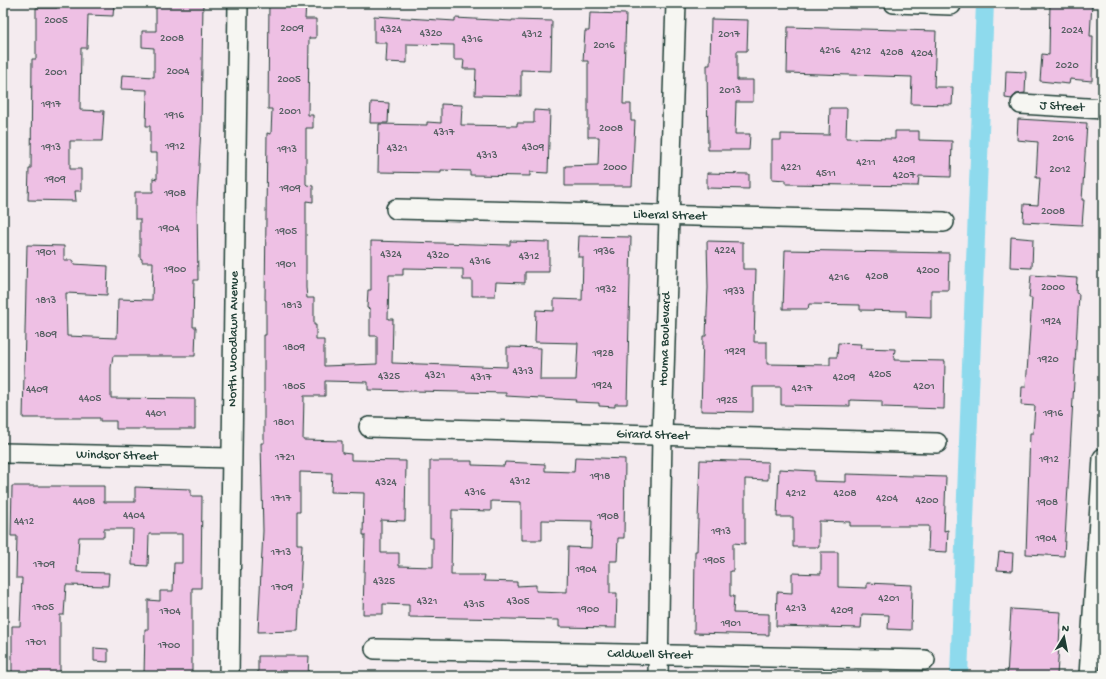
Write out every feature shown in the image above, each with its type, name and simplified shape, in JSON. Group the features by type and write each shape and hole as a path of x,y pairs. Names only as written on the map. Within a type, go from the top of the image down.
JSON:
{"street":[{"name":"North Woodlawn Avenue","path":"229,676 238,3"},
{"name":"Houma Boulevard","path":"658,676 662,435 676,3"},
{"path":"894,3 951,5"},
{"name":"J Street","path":"1021,104 1103,109"},
{"name":"Liberal Street","path":"396,209 944,222"},
{"name":"Girard Street","path":"369,427 937,443"},
{"name":"Windsor Street","path":"3,453 231,458"},
{"path":"1089,676 1098,600 1103,458"},
{"name":"Caldwell Street","path":"375,649 925,660"}],"building":[{"path":"58,3 114,3 113,16 88,15 87,48 81,48 80,110 104,111 102,141 70,141 70,169 81,169 81,191 75,191 76,201 28,200 29,169 31,169 32,59 36,59 36,8 57,8"},
{"path":"156,3 203,3 201,127 197,204 198,280 194,280 193,327 196,327 195,356 113,356 111,368 111,398 195,399 195,429 116,429 116,421 100,421 100,418 23,418 27,245 64,246 64,260 73,260 73,264 108,266 107,295 66,293 67,336 117,338 118,299 152,300 153,262 142,262 142,259 140,258 140,219 135,219 135,192 153,192 153,178 157,179 157,153 150,153 150,126 146,126 147,90 121,89 122,75 154,77 154,48 142,47 142,31 156,31"},
{"path":"269,3 306,3 305,19 316,19 316,38 309,38 308,115 313,115 313,128 306,128 306,184 313,186 313,202 306,201 306,288 307,298 314,298 314,325 316,325 316,340 324,340 324,366 377,364 377,336 370,336 370,309 367,308 368,290 371,290 371,241 510,245 510,241 549,242 549,272 525,272 525,283 496,282 495,296 472,296 472,280 463,280 463,269 403,268 403,275 389,275 388,319 393,319 392,363 507,367 507,347 541,348 540,380 576,380 578,343 535,342 536,310 554,311 554,299 582,300 583,257 578,257 579,236 631,237 627,404 615,404 615,407 599,406 599,403 575,402 576,400 506,396 506,393 368,390 368,382 325,381 325,396 304,396 303,440 342,441 342,453 351,454 351,460 406,461 405,521 381,520 381,553 399,553 399,566 433,567 433,538 430,538 430,461 472,461 472,465 504,466 505,462 545,464 545,471 574,472 575,457 625,459 624,538 618,538 617,561 610,561 610,593 617,593 616,628 559,627 559,620 409,617 409,605 383,604 383,614 363,614 365,535 363,535 364,493 331,492 332,473 300,472 300,511 297,511 297,544 302,544 298,631 258,632 263,531 261,443 264,443 267,133 271,134 272,109 268,109","holes":["491,501 521,502 521,540 542,540 542,520 592,521 591,548 568,547 567,592 536,591 536,585 517,586 517,582 484,581 485,575 451,575 452,510 491,511"]},
{"path":"1050,3 1092,3 1090,36 1093,36 1092,81 1070,79 1069,84 1040,81 1042,54 1049,55"},
{"path":"590,13 626,14 623,104 631,104 631,121 635,121 632,186 565,186 565,166 598,165 599,137 588,137 588,61 583,61 585,31 589,31"},
{"path":"374,16 455,21 455,18 512,21 552,21 551,71 521,70 521,96 475,95 476,69 463,69 464,60 454,60 454,45 407,44 407,63 386,62 387,43 374,43"},
{"path":"711,19 748,20 747,51 737,51 737,80 753,80 753,102 736,102 735,134 750,134 749,150 708,150 707,65 710,65"},
{"path":"788,27 936,31 934,87 953,87 952,105 911,104 912,77 787,73"},
{"path":"1006,71 1026,72 1025,93 1016,94 1012,99 1005,98"},
{"path":"371,102 389,103 388,123 370,123"},
{"path":"441,104 462,105 461,125 517,126 517,123 534,123 534,110 550,111 548,173 530,172 530,176 470,175 470,171 441,170 441,173 378,172 379,124 427,125 427,122 441,123"},
{"path":"830,108 847,108 846,138 895,139 895,131 919,131 919,140 952,141 951,177 919,176 918,186 786,184 786,180 772,179 772,140 781,140 781,134 829,135"},
{"path":"1018,119 1087,123 1082,200 1084,200 1082,225 1023,222 1024,204 1038,205 1040,178 1036,178 1038,142 1017,140"},
{"path":"707,173 749,174 749,189 707,188"},
{"path":"1011,237 1033,239 1032,268 1010,267"},
{"path":"707,241 743,242 743,269 756,269 754,342 767,342 767,364 830,365 830,357 837,357 838,343 861,344 860,348 895,349 894,360 945,361 944,409 882,407 882,401 850,400 850,406 781,405 781,387 753,387 753,412 701,411 703,336 706,336 708,288"},
{"path":"785,250 949,253 948,290 931,290 931,318 906,317 906,311 860,310 860,305 809,304 808,309 783,309"},
{"path":"1031,275 1077,278 1076,293 1079,294 1064,556 1026,554 1030,433 1033,433 1035,406 1021,405 1022,387 1026,387 1032,298 1029,298"},
{"path":"700,460 768,462 768,480 745,479 745,544 733,543 733,571 730,571 730,596 734,596 733,613 769,614 769,635 694,633 695,551 697,551"},
{"path":"779,469 814,471 814,481 846,482 846,474 946,477 944,531 948,530 947,552 928,551 929,526 850,526 850,522 819,521 819,547 793,547 793,517 777,517"},
{"path":"12,486 104,486 104,502 135,502 135,487 191,489 191,496 202,496 201,588 192,588 192,676 144,676 145,629 148,629 148,600 160,601 160,591 173,591 174,563 182,563 182,534 149,534 148,566 132,565 133,529 104,529 104,537 79,537 77,572 109,573 108,586 66,585 64,615 60,615 60,676 12,676 12,626 20,626 22,578 16,578 17,536 11,536"},
{"path":"821,552 838,552 838,587 867,588 867,583 912,585 911,630 888,629 889,615 862,614 861,628 776,626 777,592 792,593 792,573 821,574"},
{"path":"999,552 1013,553 1012,571 997,570"},
{"path":"1011,609 1061,612 1057,676 1007,676"},
{"path":"94,648 108,649 108,662 94,661"},
{"path":"258,656 309,656 308,676 258,676"}],"waterway":[{"path":"959,676 985,3"}]}
